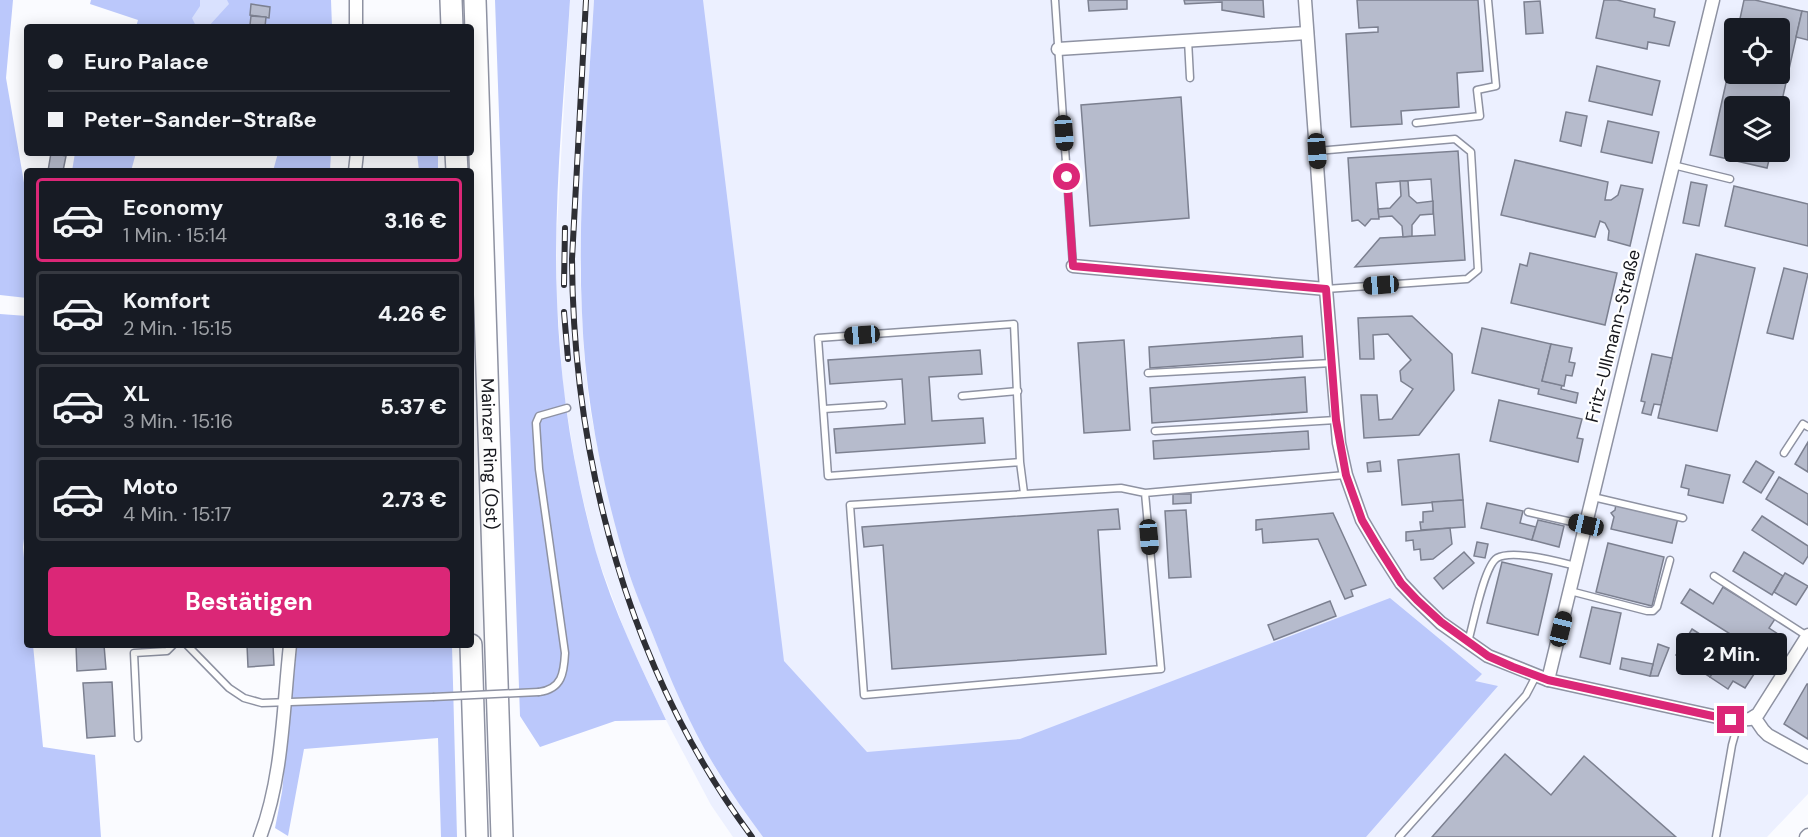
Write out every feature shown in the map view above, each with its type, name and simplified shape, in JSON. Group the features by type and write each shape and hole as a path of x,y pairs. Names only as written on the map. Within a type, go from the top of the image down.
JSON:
{"highway":[{"path":"451,0 452,24"},
{"name":"Mainzer Ring (Ost)","path":"476,0 502,837"},
{"path":"471,648 477,837"}],"street":[{"path":"356,0 356,24"},
{"path":"1305,0 1336,420 1346,475 1362,520 1401,583 1441,622 1488,656 1536,676 1739,720 1754,717 1761,710 1808,635"},
{"name":"Fritz-Ullmann-Straße","path":"1548,680 1713,0"},
{"path":"1058,49 1307,33"},
{"path":"1073,266 1326,289"},
{"path":"260,837 275,779 290,648"},
{"path":"1754,717 1763,730 1808,758"}],"lane":[{"path":"1055,0 1073,266"},
{"path":"1416,123 1480,116 1477,90 1496,86 1488,0"},
{"path":"1188,40 1190,78"},
{"path":"1317,151 1455,139 1471,152 1478,270 1467,279 1326,289"},
{"path":"1673,165 1730,179"},
{"path":"1020,462 828,476 818,338 1014,324 1020,462 1024,493"},
{"path":"1148,373 1332,363"},
{"path":"962,396 1018,391"},
{"path":"824,409 883,405"},
{"path":"190,648 229,688 244,698 262,703 547,691 559,683 563,675 565,653 539,469 536,423 539,416 567,408"},
{"path":"1155,431 1336,420"},
{"path":"1784,453 1803,424 1808,427"},
{"path":"1145,493 1161,669 864,695 850,506 1121,488 1145,493 1346,475"},
{"path":"1593,496 1683,518"},
{"path":"1528,512 1586,525"},
{"path":"1468,642 1489,569 1497,559 1509,555 1525,556 1576,566"},
{"path":"1570,591 1647,612 1653,611 1657,607 1670,560"},
{"path":"1714,576 1808,635"},
{"path":"138,738 134,653 167,651 170,648"},
{"path":"1399,837 1526,695 1536,676"},
{"path":"1716,837 1732,745 1739,720"}],"shaded area":[{"path":"0,0 13,0 6,78 24,183 24,298 0,295"},
{"path":"91,0 331,0 332,24 137,24 138,20 90,4"},
{"path":"200,0 227,0 229,4 211,24 195,24 192,18 200,6"},
{"path":"495,0 570,0 556,225 561,364 569,427 588,521 603,574 637,658 666,720 615,721 540,747 520,716"},
{"path":"570,0 594,0 580,270 589,404 603,474 627,569 686,713 716,769 763,837 733,837 711,805 666,720 627,637 596,553 577,474 563,387 557,300 557,229"},
{"path":"594,0 703,0 784,661 867,752 1020,739 1390,598 1482,674 1475,681 1498,686 1366,837 763,837 708,754 674,687 630,576 618,536 596,441 584,345 581,274 584,156"},
{"path":"622,0 1808,0 1808,794 1767,837 875,837 743,692"},
{"path":"74,156 135,156 132,168 72,168"},
{"path":"277,156 331,156 330,168 274,168"},
{"path":"417,156 438,156 438,168 419,168"},
{"path":"0,314 24,316 24,648 33,648 43,747 95,755 101,837 0,837"},
{"path":"297,648 452,648 457,837 441,837 438,738 304,749 288,836 275,828 282,792"}],"building":[{"path":"1088,0 1127,0 1127,9 1089,11"},
{"path":"1184,0 1263,0 1264,17 1222,10 1222,2 1185,4"},
{"path":"1357,0 1478,0 1483,71 1457,73 1459,107 1401,111 1402,124 1351,127 1346,34 1378,32 1378,27 1359,28"},
{"path":"1604,0 1617,0 1655,9 1654,17 1675,22 1669,46 1648,42 1647,49 1596,38"},
{"path":"1744,0 1755,0 1802,11 1790,65 1790,18 1740,18"},
{"path":"1540,1 1543,33 1526,34 1524,2"},
{"path":"251,4 270,7 269,18 250,15"},
{"path":"1802,11 1808,12 1808,40 1796,37"},
{"path":"251,16 266,17 265,24 250,24"},
{"path":"1597,66 1660,81 1652,115 1589,101"},
{"path":"1726,84 1786,84 1783,96 1724,96 1724,158 1710,155"},
{"path":"1181,97 1189,218 1090,226 1081,105"},
{"path":"1566,112 1587,116 1581,146 1560,141"},
{"path":"1608,121 1659,132 1652,163 1601,152"},
{"path":"1458,151 1465,260 1355,267 1380,238 1435,235 1431,179 1376,183 1379,219 1371,219 1365,226 1358,220 1352,221 1348,158"},
{"path":"50,156 66,156 64,168 48,168"},
{"path":"1515,160 1608,182 1605,200 1611,200 1618,195 1621,185 1643,189 1630,246 1608,240 1609,231 1605,223 1600,221 1595,237 1501,215"},
{"path":"1741,162 1768,162 1767,168"},
{"path":"1400,181 1408,181 1409,196 1417,203 1433,201 1433,214 1420,215 1412,225 1412,236 1403,237 1402,226 1392,216 1379,217 1378,209 1390,208 1401,196"},
{"path":"1691,182 1707,185 1699,226 1683,223"},
{"path":"1734,186 1808,204 1808,246 1725,226"},
{"path":"1530,253 1617,273 1605,325 1511,303 1520,264 1527,266"},
{"path":"1696,254 1755,268 1717,431 1658,418"},
{"path":"1784,268 1808,274 1793,339 1767,333"},
{"path":"1412,316 1452,354 1454,390 1419,435 1364,438 1361,395 1377,395 1379,420 1392,419 1413,389 1401,381 1400,371 1411,360 1388,334 1373,335 1374,359 1360,359 1358,318"},
{"path":"1482,328 1551,344 1542,381 1562,385 1561,389 1578,393 1576,403 1538,394 1539,389 1472,373"},
{"path":"1302,336 1303,357 1150,368 1149,347"},
{"path":"1124,340 1130,430 1084,433 1078,343"},
{"path":"1551,344 1572,348 1569,362 1575,363 1572,376 1566,375 1564,386 1542,381"},
{"path":"980,350 982,374 929,377 932,421 983,418 985,443 836,453 834,429 905,424 902,379 830,384 828,360"},
{"path":"1652,354 1672,358 1661,405 1654,404 1651,415 1642,413 1645,402 1641,401"},
{"path":"1305,377 1307,412 1152,423 1150,388"},
{"path":"1499,400 1582,419 1577,438 1583,439 1578,462 1490,441"},
{"path":"1308,431 1309,449 1154,459 1153,441"},
{"path":"1808,442 1808,472 1795,464"},
{"path":"1459,454 1463,500 1402,505 1398,460"},
{"path":"1380,461 1381,471 1368,472 1367,463"},
{"path":"1756,461 1774,472 1761,493 1743,482"},
{"path":"1686,465 1730,475 1723,503 1688,495 1689,489 1681,487"},
{"path":"1779,477 1808,494 1808,525 1766,499"},
{"path":"1173,494 1191,494 1191,503 1173,504"},
{"path":"1463,500 1465,527 1421,530 1420,522 1423,522 1423,512 1433,511 1432,502"},
{"path":"1487,503 1523,511 1520,523 1536,527 1532,540 1481,528"},
{"path":"1616,504 1678,518 1672,543 1611,529 1614,517 1611,513 1615,510"},
{"path":"1118,509 1120,529 1098,530 1106,654 892,669 883,545 864,547 862,527"},
{"path":"1186,510 1191,577 1169,578 1165,511"},
{"path":"1333,513 1366,585 1351,590 1353,596 1345,599 1318,539 1263,543 1262,529 1256,530 1256,520"},
{"path":"1762,516 1808,546 1808,556 1803,564 1752,530"},
{"path":"1538,520 1564,526 1559,547 1532,540"},
{"path":"1450,528 1452,544 1433,559 1421,560 1420,549 1414,550 1413,540 1406,541 1406,532"},
{"path":"1477,542 1488,544 1485,558 1474,556"},
{"path":"1608,543 1664,557 1652,606 1596,592"},
{"path":"1464,552 1474,563 1443,589 1434,578"},
{"path":"1744,552 1783,576 1772,595 1733,571"},
{"path":"1502,562 1552,574 1538,635 1487,623"},
{"path":"1785,573 1808,586 1796,605 1774,592"},
{"path":"1723,587 1775,619 1769,628 1778,634 1765,656 1681,603 1690,589 1713,604"},
{"path":"1330,601 1336,616 1274,640 1268,625"},
{"path":"1592,607 1621,613 1610,664 1580,657"},
{"path":"1692,629 1726,651 1710,677 1676,655"},
{"path":"1658,644 1669,648 1658,676 1650,676"},
{"path":"76,648 104,648 106,669 77,671"},
{"path":"247,648 273,648 274,665 248,667"},
{"path":"1728,648 1758,668 1745,688 1733,681 1728,689 1710,677"},
{"path":"1622,658 1653,664 1650,676 1620,669"},
{"path":"112,682 115,736 87,738 83,683"},
{"path":"1808,684 1808,739 1784,724"},
{"path":"1505,754 1551,795 1584,756 1676,837 1432,837"}],"railway":[{"path":"586,0 572,259 575,335 583,412 597,488 617,563 642,636 673,706 709,773 752,837"},
{"path":"564,285 565,228"},
{"path":"564,312 568,359"}],"route":[{"path":"1067,177 1073,266 1326,289 1336,420 1346,475 1362,520 1401,583 1441,622 1488,656 1548,680 1731,720"}]}
